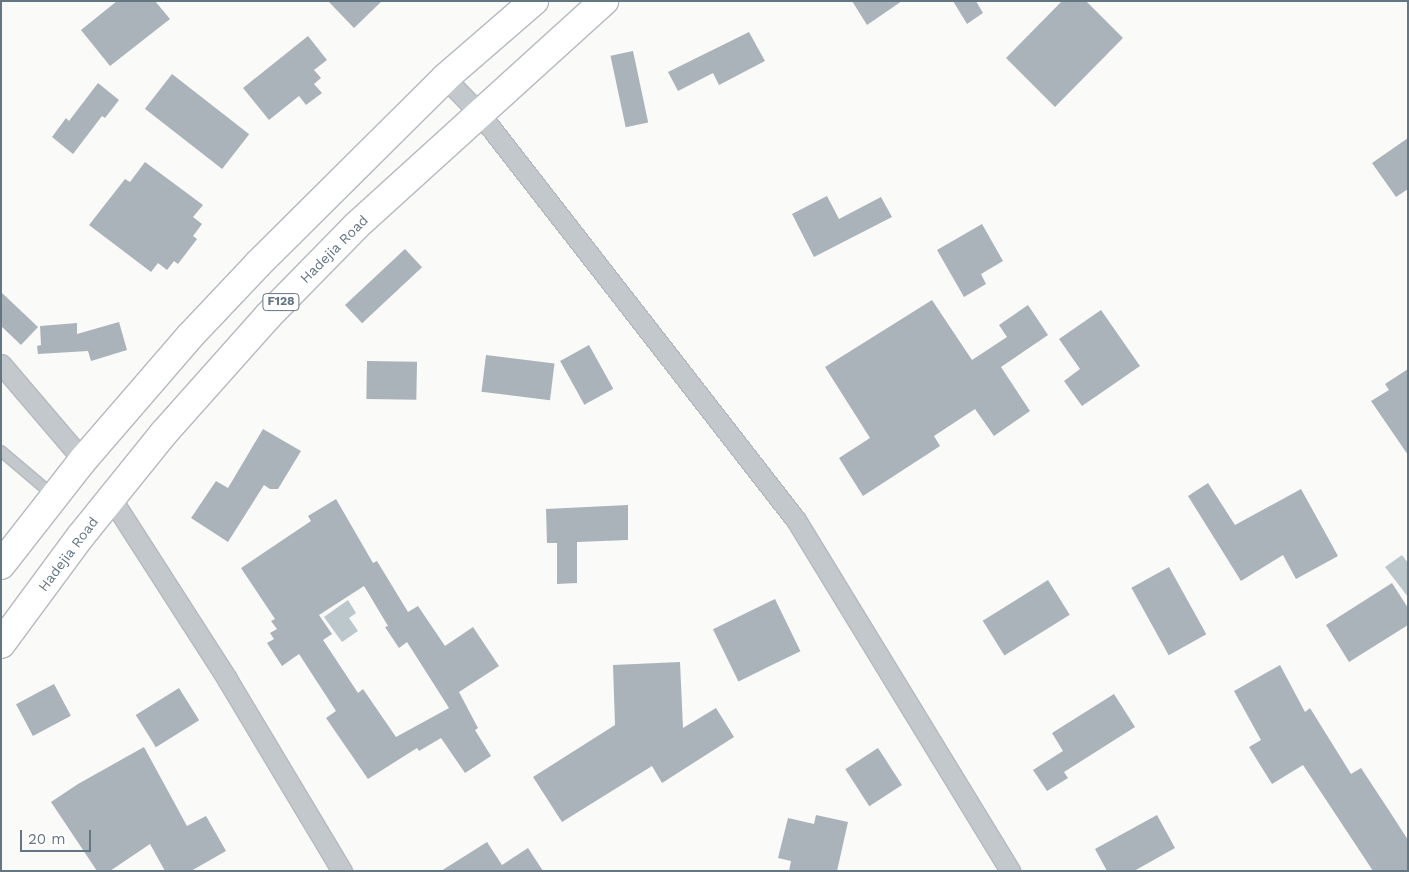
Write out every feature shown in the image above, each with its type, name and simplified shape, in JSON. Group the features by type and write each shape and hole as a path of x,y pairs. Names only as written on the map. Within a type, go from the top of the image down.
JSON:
{"main road":[{"path":"1,565 83,460 190,336 251,271 445,78 534,1"},
{"name":"Hadejia Road","path":"1,644 111,498 163,434 268,316 356,226 604,1"}],"street":[{"path":"445,78 480,114 796,520 1010,871"},
{"path":"1,364 83,460"},
{"path":"111,498 227,679 342,871"}],"lane":[{"path":"1,451 54,496"}],"shaded area":[{"path":"1402,555 1408,563 1408,597 1385,567"},
{"path":"348,600 356,613 349,618 358,631 342,642 324,617"}],"building":[{"path":"117,1 155,1 170,19 110,66 81,30"},
{"path":"328,1 382,1 354,28"},
{"path":"852,1 902,1 867,25"},
{"path":"953,1 976,1 983,13 967,24"},
{"path":"1062,1 1086,1 1123,38 1055,107 1006,58"},
{"path":"749,32 765,61 719,85 713,73 678,91 668,72"},
{"path":"308,36 327,60 314,70 321,78 314,84 322,93 306,105 299,96 269,120 243,88"},
{"path":"633,51 648,122 626,127 611,56"},
{"path":"172,74 249,134 222,169 145,109"},
{"path":"98,83 119,100 105,118 102,116 73,154 52,137 66,118 69,121"},
{"path":"1408,138 1408,189 1396,197 1372,163"},
{"path":"145,162 203,205 193,217 202,224 193,236 197,239 178,264 174,261 167,270 158,263 151,272 89,225 125,179 130,182"},
{"path":"827,196 839,219 881,197 892,217 814,257 792,214"},
{"path":"982,224 1003,261 981,274 986,284 964,297 937,250"},
{"path":"405,249 422,267 362,323 345,305"},
{"path":"1,292 38,327 21,345 1,326"},
{"path":"932,300 972,360 1007,337 999,325 1028,305 1048,335 1001,367 1030,411 994,436 975,409 934,436 940,446 863,496 839,458 870,438 825,367"},
{"path":"1101,310 1140,366 1082,406 1064,381 1080,369 1059,339"},
{"path":"119,322 127,350 91,361 88,351 38,354 37,346 41,345 40,326 77,323 77,334"},
{"path":"589,345 613,389 584,405 560,361"},
{"path":"486,355 554,363 550,400 481,392"},
{"path":"367,361 417,362 416,400 366,399"},
{"path":"1408,369 1408,455 1371,401 1389,390 1385,384"},
{"path":"263,429 301,451 278,489 270,489 264,485 228,542 191,518 216,481 228,488"},
{"path":"1208,483 1235,525 1301,489 1338,556 1296,579 1283,555 1241,581 1188,496"},
{"path":"336,499 373,563 377,561 408,612 418,606 445,646 473,627 499,666 459,692 478,728 475,730 491,756 465,773 441,738 419,751 417,748 368,779 326,718 336,711 299,654 282,666 267,643 274,639 270,633 277,629 271,621 275,619 241,568 311,521 308,516","holes":["364,586 388,626 385,627 399,648 407,642 449,708 396,737 363,689 358,693 323,640 332,634 319,615"]},
{"path":"628,505 628,540 577,542 577,583 557,584 557,543 547,543 546,509"},
{"path":"1169,567 1206,634 1169,655 1131,588"},
{"path":"1048,580 1070,615 1004,656 983,621"},
{"path":"1392,583 1408,608 1408,625 1349,662 1326,625"},
{"path":"775,599 800,651 738,681 713,629"},
{"path":"680,662 683,728 716,708 734,737 662,783 652,766 562,822 533,777 615,725 613,665"},
{"path":"1280,665 1305,712 1310,708 1351,774 1361,768 1408,840 1408,871 1373,871 1303,765 1272,784 1249,747 1261,740 1234,691"},
{"path":"54,684 71,716 33,736 16,704"},
{"path":"179,688 199,720 156,747 136,715"},
{"path":"1114,694 1135,727 1064,772 1068,778 1047,791 1033,770 1063,751 1052,733"},
{"path":"144,747 187,826 206,816 226,851 191,871 165,871 150,844 110,871 97,871 51,802 78,784"},
{"path":"878,748 902,785 869,806 845,769"},
{"path":"816,815 848,822 837,871 789,871 791,861 778,858 788,818 814,824"},
{"path":"1157,815 1175,848 1134,871 1107,871 1095,849"},
{"path":"487,842 502,865 528,848 543,871 441,871"}]}
